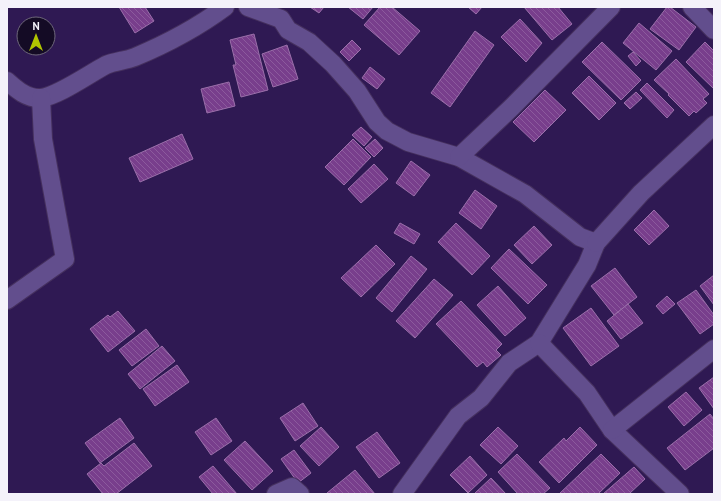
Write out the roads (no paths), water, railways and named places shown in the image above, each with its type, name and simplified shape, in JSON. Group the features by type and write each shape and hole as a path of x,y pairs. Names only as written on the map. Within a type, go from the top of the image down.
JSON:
{"street":[{"path":"7,81 21,94 41,98 70,86 84,76 108,64 134,57 166,42 209,19 225,7"},
{"path":"248,7 284,13 288,30 309,42 333,64 357,91 378,122 387,131 408,142 458,157 525,194 580,237 596,244"},
{"path":"458,157 512,106 611,7"},
{"path":"692,7 714,30"},
{"path":"7,300 65,259 43,139 41,98"},
{"path":"402,494 458,416 481,398 508,363 538,343 587,265 596,244 641,193 714,125"},
{"path":"538,343 587,393 612,430 680,494"},
{"path":"612,430 714,349"},
{"path":"276,494 292,487 300,494"}]}
